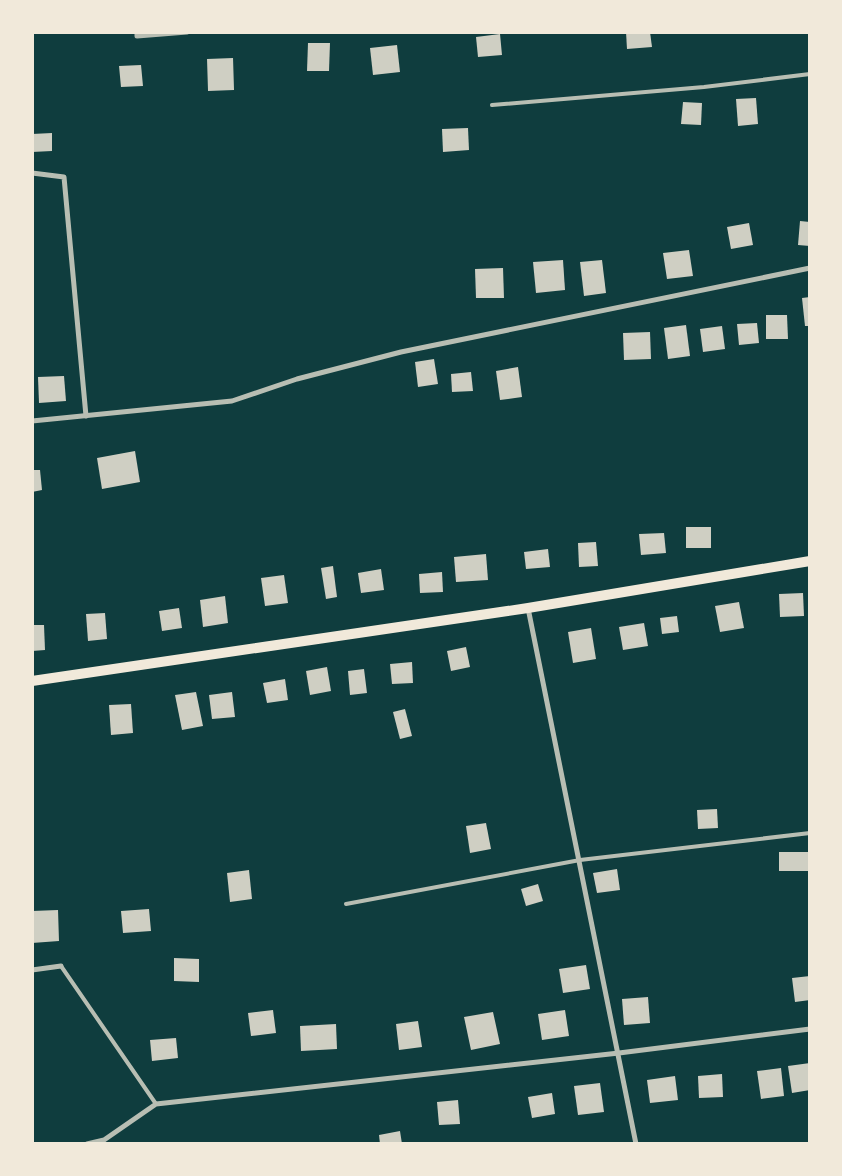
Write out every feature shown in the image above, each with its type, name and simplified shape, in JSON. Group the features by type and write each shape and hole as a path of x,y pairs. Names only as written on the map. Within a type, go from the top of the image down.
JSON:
{"main road":[{"path":"32,681 528,608 810,561"}],"street":[{"path":"137,32 137,36 187,32"},
{"path":"32,173 64,177 86,416"},
{"path":"32,421 232,401 297,379 401,352 810,268"},
{"path":"528,608 636,1144"},
{"path":"32,970 61,966"},
{"path":"87,1144 104,1140 156,1104 619,1053 810,1029"}],"lane":[{"path":"492,105 704,87 810,74"},
{"path":"346,904 580,860 810,833"},
{"path":"61,966 156,1104"}],"building":[{"path":"626,32 650,32 652,47 627,49"},
{"path":"500,34 502,55 478,57 476,37"},
{"path":"308,43 330,43 329,71 307,71"},
{"path":"397,45 400,72 373,75 370,48"},
{"path":"233,58 234,90 208,91 207,59"},
{"path":"141,65 143,86 121,87 119,66"},
{"path":"756,98 758,124 738,126 736,99"},
{"path":"683,102 702,103 701,125 681,124"},
{"path":"468,128 469,150 443,152 442,129"},
{"path":"52,133 52,151 32,152 32,134"},
{"path":"800,221 810,222 810,246 798,245"},
{"path":"749,223 753,245 731,249 727,227"},
{"path":"689,250 693,276 667,279 663,253"},
{"path":"563,260 565,290 536,293 533,262"},
{"path":"602,260 606,293 584,296 580,262"},
{"path":"503,268 504,298 476,298 475,269"},
{"path":"810,297 810,326 805,326 802,298"},
{"path":"766,315 787,315 788,339 766,339"},
{"path":"757,323 759,343 739,345 737,324"},
{"path":"686,325 690,356 668,359 664,328"},
{"path":"722,326 725,349 703,352 700,329"},
{"path":"650,332 651,359 624,360 623,333"},
{"path":"434,359 438,384 418,387 415,362"},
{"path":"518,367 522,397 500,400 496,371"},
{"path":"471,372 473,391 452,392 451,374"},
{"path":"64,376 66,401 39,403 38,377"},
{"path":"135,451 140,482 102,489 97,458"},
{"path":"32,470 40,470 42,490 32,492"},
{"path":"686,527 711,527 711,548 686,548"},
{"path":"664,533 666,553 641,555 639,534"},
{"path":"596,542 598,566 579,567 578,543"},
{"path":"548,549 550,567 526,569 524,552"},
{"path":"486,554 488,580 456,582 454,557"},
{"path":"333,566 337,597 326,599 321,568"},
{"path":"381,569 384,590 361,593 358,573"},
{"path":"442,572 443,592 420,593 419,574"},
{"path":"284,575 288,603 265,606 261,578"},
{"path":"803,593 804,616 780,617 779,594"},
{"path":"225,596 228,623 203,627 200,600"},
{"path":"739,602 744,628 720,632 715,606"},
{"path":"179,608 182,628 162,631 159,611"},
{"path":"105,613 107,639 88,641 86,614"},
{"path":"677,616 679,632 662,634 660,618"},
{"path":"644,623 648,646 623,650 619,627"},
{"path":"32,625 44,625 45,650 32,651"},
{"path":"591,628 596,659 573,663 568,632"},
{"path":"466,647 470,667 451,671 447,651"},
{"path":"412,662 413,683 392,684 390,664"},
{"path":"327,667 331,691 310,695 306,671"},
{"path":"364,669 367,693 350,695 348,671"},
{"path":"285,679 288,700 267,703 263,683"},
{"path":"196,692 203,726 182,730 175,695"},
{"path":"232,692 235,717 212,719 209,695"},
{"path":"131,704 133,733 111,735 109,705"},
{"path":"405,709 412,736 400,739 393,712"},
{"path":"717,809 718,828 698,829 697,810"},
{"path":"486,823 491,849 470,853 466,826"},
{"path":"779,852 810,852 810,871 779,871"},
{"path":"617,869 620,890 597,893 593,873"},
{"path":"249,870 252,899 230,902 227,873"},
{"path":"538,884 543,901 526,906 521,889"},
{"path":"149,909 151,931 123,933 121,911"},
{"path":"58,910 59,941 32,943 32,911"},
{"path":"174,958 199,959 199,982 174,981"},
{"path":"586,965 590,989 563,993 559,969"},
{"path":"810,976 810,1000 795,1002 792,978"},
{"path":"648,997 650,1023 624,1025 622,999"},
{"path":"273,1010 276,1033 251,1036 248,1013"},
{"path":"565,1010 569,1036 542,1040 538,1014"},
{"path":"493,1012 500,1044 471,1050 464,1017"},
{"path":"418,1021 422,1047 399,1050 396,1024"},
{"path":"336,1024 337,1049 301,1051 300,1026"},
{"path":"176,1038 178,1058 152,1061 150,1040"},
{"path":"810,1063 810,1090 792,1093 788,1066"},
{"path":"781,1068 784,1096 761,1099 757,1071"},
{"path":"722,1074 723,1097 699,1098 698,1076"},
{"path":"675,1076 678,1100 650,1103 647,1080"},
{"path":"600,1083 604,1112 578,1115 574,1086"},
{"path":"552,1093 555,1114 532,1118 528,1097"},
{"path":"458,1100 460,1124 439,1125 437,1102"},
{"path":"400,1131 402,1144 380,1144 379,1135"}]}
